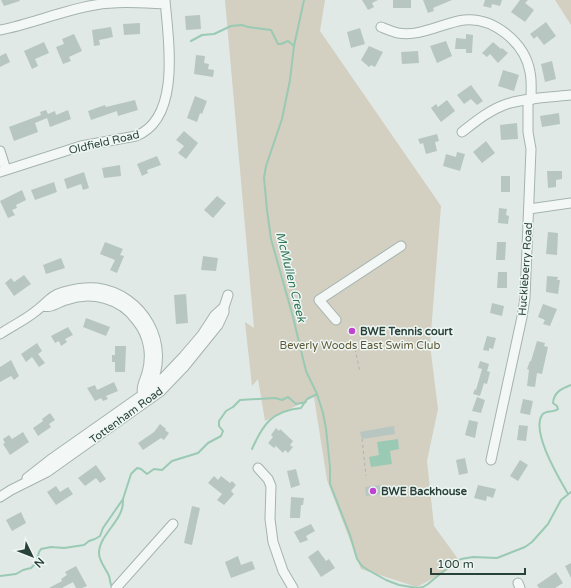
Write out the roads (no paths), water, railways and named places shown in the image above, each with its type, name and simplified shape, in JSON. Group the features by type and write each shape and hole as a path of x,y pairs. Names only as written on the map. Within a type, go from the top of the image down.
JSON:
{"street":[{"path":"0,30 25,25 96,4 121,2 165,2"},
{"name":"Oldfield Road","path":"3,171 81,146 136,136 151,127 161,114 167,86 169,58 165,2"},
{"name":"Huckleberry Road","path":"381,27 398,33 414,33 433,29 450,23 466,20 478,21 505,33 514,41 521,50 530,73 528,132 531,149 525,298 491,460"},
{"path":"462,132 484,116 503,105 571,95"},
{"path":"0,151 3,171"},
{"path":"529,209 571,204"},
{"path":"336,320 320,300 401,246"},
{"name":"Tottenham Road","path":"0,497 21,485 50,460 147,397 161,391 184,367 218,325 224,312 228,295"},
{"path":"0,334 36,312 43,306 49,307 64,300 79,296 93,296 110,300 126,308 137,320 147,337 150,355 148,372 141,390 147,397"},
{"path":"258,468 268,479 271,486 270,519 273,542 280,563 293,588"},
{"path":"116,588 172,524"}],"waterway":[{"name":"McMullen Creek","path":"304,0 294,46 290,80 282,119 266,166 264,178 267,210 271,239 293,317 306,371 317,394 323,413 330,467 330,484 350,535 357,559 362,566 386,580 399,585 418,588 423,587 461,559 473,557 497,558 525,547 532,542 548,524 561,500 571,492"},
{"path":"191,41 202,35 214,34 231,26 242,25 271,30 278,44 288,41 294,46"},
{"path":"568,494 543,443 540,432 540,423 543,413 558,409 553,403 556,394 571,385"},
{"path":"252,449 260,432 270,420 283,412 301,408 307,399 317,394"},
{"path":"0,576 16,574 31,568 36,563 41,549 84,545 100,536 103,528 123,499 131,474 137,468 141,469 147,474 154,469 162,470 172,461 198,453 208,443 221,436 223,431 219,426 219,421 226,411 240,400 275,398 282,400 288,397 296,404 306,402"},
{"path":"111,585 109,576 101,562 99,553 103,540 120,514 123,500"}],"place":[{"name":"BWE Tennis court","path":"352,331"},
{"name":"BWE Backhouse","path":"373,491"}],"park label":[{"name":"Beverly Woods East Swim Club","path":"360,345"}]}
